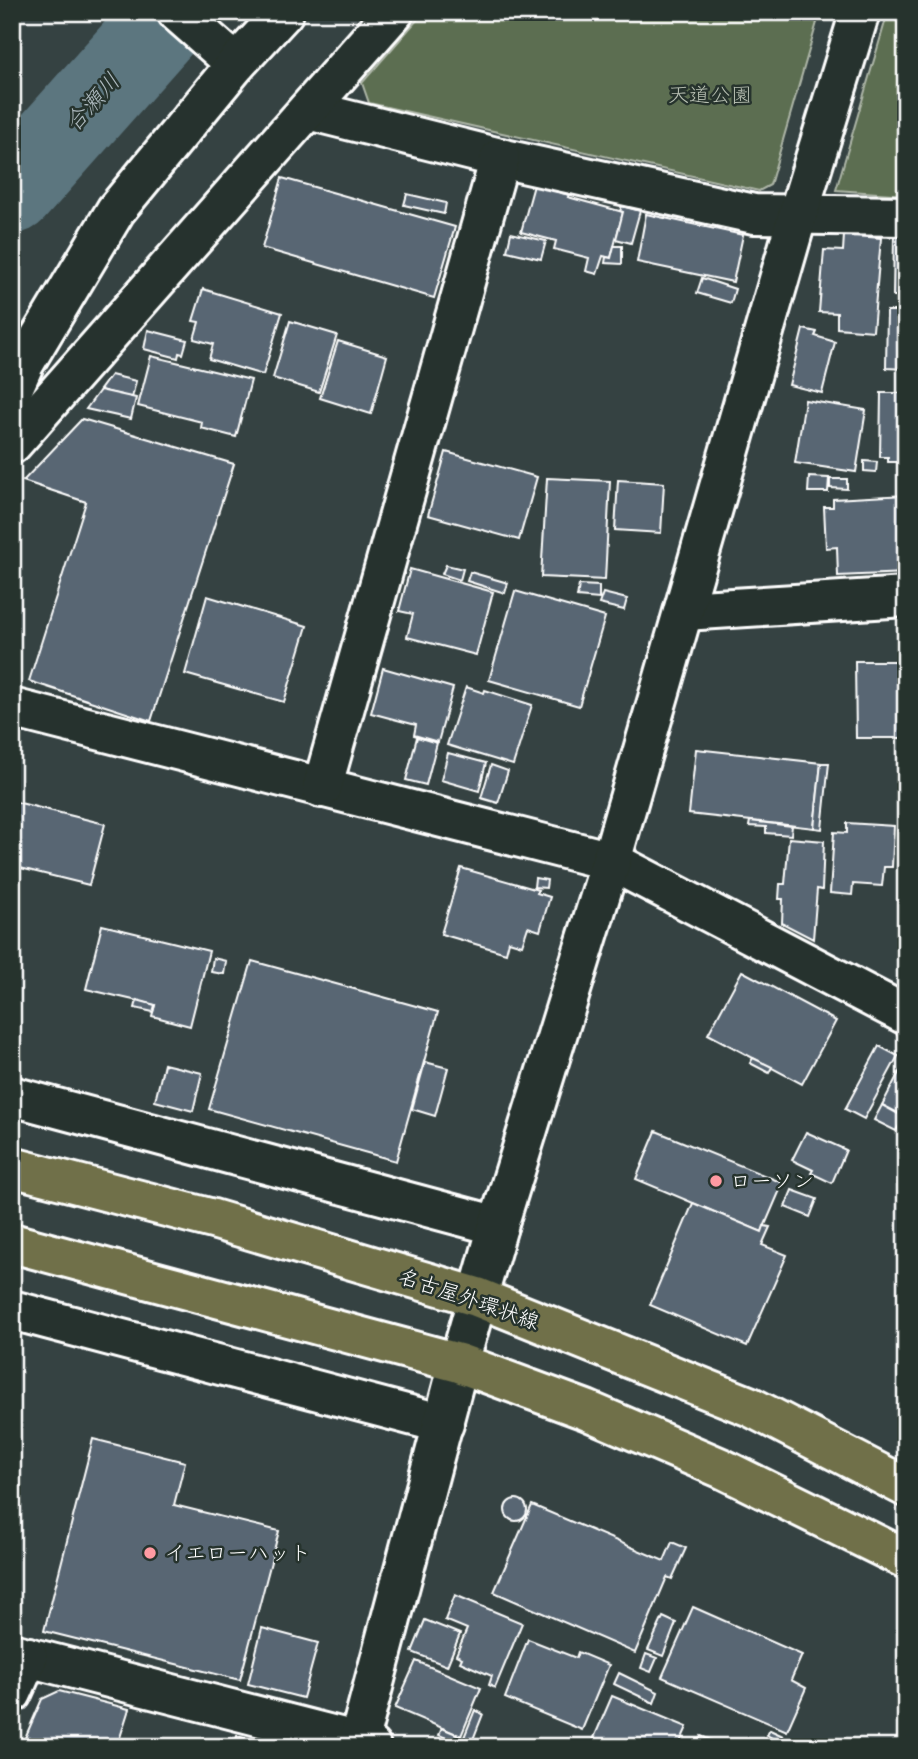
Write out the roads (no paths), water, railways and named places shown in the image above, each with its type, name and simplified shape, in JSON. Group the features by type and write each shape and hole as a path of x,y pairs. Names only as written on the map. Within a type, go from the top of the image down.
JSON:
{"main road":[{"name":"名古屋外環状線","path":"12,1167 213,1219 477,1297 751,1407 906,1487"},
{"path":"12,1243 459,1363 586,1410 721,1468 906,1559"}],"street":[{"path":"177,12 236,64"},
{"path":"12,391 24,364 116,210 236,64 284,12"},
{"path":"12,444 394,12"},
{"path":"12,1693 20,1655 362,1745 477,1297 611,861 798,214 860,12"},
{"path":"308,110 500,158 754,214 906,216"},
{"path":"322,788 500,158"},
{"path":"684,611 906,597"},
{"path":"12,708 611,861 906,1015"},
{"path":"12,1096 498,1226"},
{"path":"12,1310 444,1424"}],"waterway":[{"name":"合瀬川","path":"12,191 171,12"}],"place":[{"name":"ローソン","path":"716,1181"},
{"name":"イエローハット","path":"150,1553"}],"park label":[{"name":"天道公園","path":"710,95"}]}
